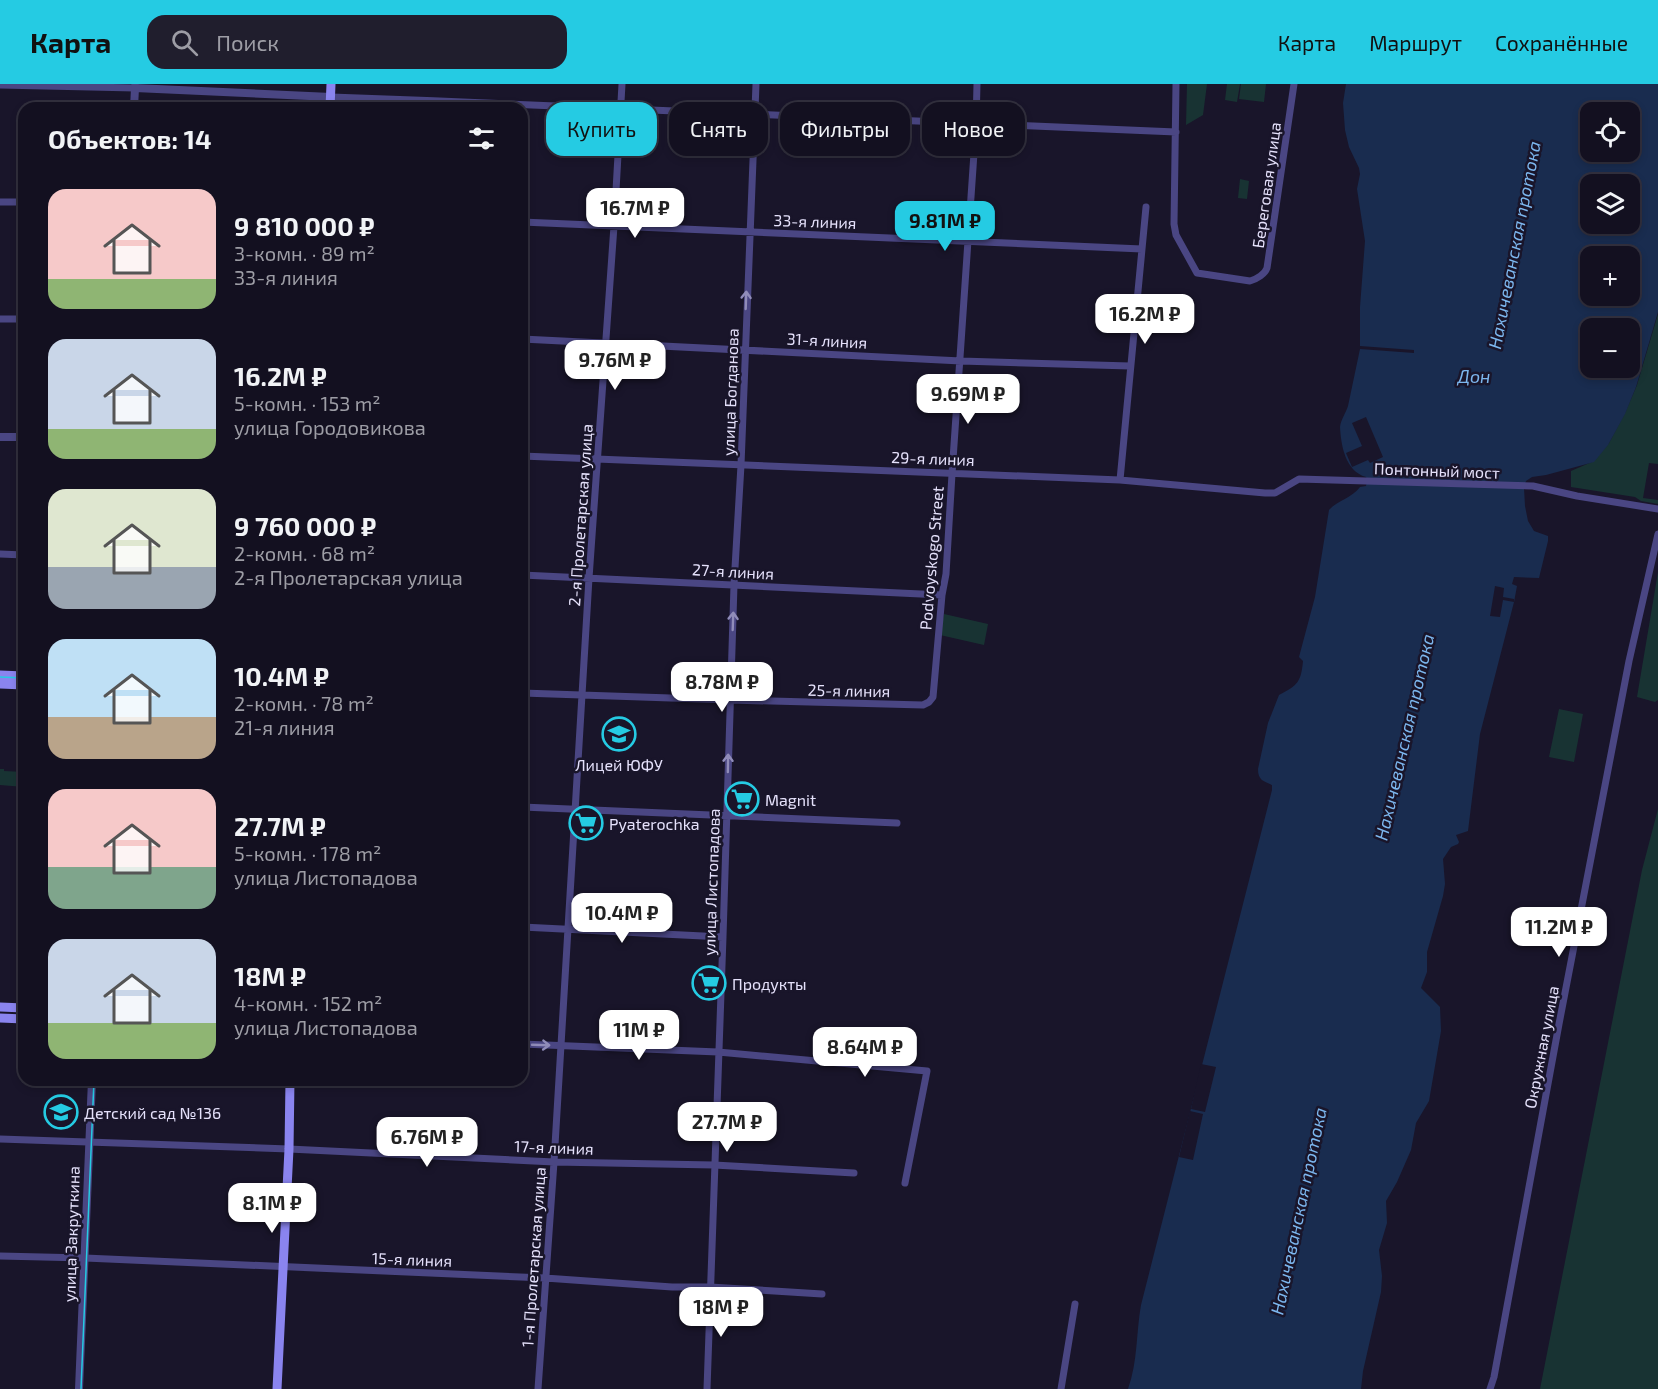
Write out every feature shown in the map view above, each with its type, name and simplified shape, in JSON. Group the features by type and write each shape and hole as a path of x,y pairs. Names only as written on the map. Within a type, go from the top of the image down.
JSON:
{"main road":[{"path":"331,84 331,102"},
{"path":"0,675 18,676"},
{"path":"0,684 18,685"},
{"path":"0,1007 18,1008"},
{"path":"0,1018 18,1019"},
{"path":"277,1389 290,1086"}],"street":[{"name":"2-я Пролетарская улица","path":"621,102 622,84"},
{"name":"улица Богданова","path":"755,102 756,84"},
{"name":"Podvoyskogo Street","path":"977,84 977,102"},
{"path":"1025,126 1176,132 1176,84"},
{"name":"Береговая улица","path":"1176,132 1174,224 1176,235 1197,273 1256,279 1267,268 1294,84"},
{"path":"0,85 135,86 463,102"},
{"path":"134,102 135,86"},
{"path":"528,104 546,105"},
{"path":"768,116 922,122"},
{"name":"2-я Пролетарская улица","path":"582,696 618,156"},
{"name":"улица Богданова","path":"730,700 752,156"},
{"name":"Podvoyskogo Street","path":"923,705 933,697 946,574 974,156"},
{"path":"0,202 18,202"},
{"path":"1120,480 1146,207"},
{"name":"33-я линия","path":"528,222 1142,249"},
{"path":"0,318 18,319"},
{"name":"31-я линия","path":"528,339 961,361 1130,366"},
{"path":"0,437 18,437"},
{"name":"29-я линия","path":"528,456 1120,480 1275,493 1299,479 1339,481"},
{"name":"Понтонный мост","path":"1339,481 1533,486 1577,496 1658,509"},
{"name":"Окружная улица","path":"1490,1389 1624,684 1658,534"},
{"path":"0,554 18,555"},
{"name":"27-я линия","path":"528,575 942,595"},
{"name":"25-я линия","path":"528,693 923,705"},
{"name":"1-я Пролетарская улица","path":"538,1389 582,696"},
{"name":"улица Листопадова","path":"707,1389 730,700"},
{"path":"528,807 897,823"},
{"path":"528,927 723,937"},
{"path":"528,1044 718,1052 927,1071 905,1183"},
{"name":"улица Закруткина","path":"79,1389 92,1086"},
{"name":"17-я линия","path":"0,1138 554,1162 714,1165 854,1173"},
{"name":"15-я линия","path":"0,1256 545,1278 822,1294"},
{"path":"1061,1389 1075,1304"}],"green space":[{"path":"1187,84 1207,84 1203,115 1186,125"},
{"path":"1227,84 1240,84 1237,102 1225,100"},
{"path":"1241,84 1266,84 1264,102 1239,99"},
{"path":"1240,179 1249,181 1247,199 1238,198"},
{"path":"1658,314 1658,464 1649,463 1643,498 1658,500 1658,504 1641,501 1635,497 1571,487 1571,471 1594,461 1609,443 1625,413 1640,375"},
{"path":"1658,572 1658,700 1655,702 1637,697"},
{"path":"944,614 988,624 984,645 940,635"},
{"path":"1559,709 1583,714 1574,762 1549,757"},
{"path":"0,769 18,772 18,786 0,785"},
{"path":"1658,809 1658,1389 1540,1389 1642,870"}],"water":[{"name":"Дон","path":"1346,84 1658,84 1658,312 1640,373 1640,318 1580,318 1580,378 1639,378 1636,387 1625,414 1608,445 1594,462 1532,477 1526,481 1524,488 1528,521 1534,531 1548,536 1548,541 1539,578 1514,577 1512,584 1517,586 1514,602 1480,734 1468,831 1456,835 1458,844 1451,847 1443,859 1445,884 1443,896 1427,952 1427,972 1421,988 1440,1007 1441,1031 1429,1101 1416,1123 1411,1150 1386,1201 1387,1223 1379,1250 1381,1292 1361,1389 1128,1389 1135,1358 1141,1305 1272,790 1272,785 1260,778 1258,773 1268,723 1279,695 1294,685 1301,674 1303,661 1299,657 1315,597 1329,510 1360,487 1366,486 1366,477 1353,469 1345,456 1340,427 1348,406 1360,349 1360,307 1365,241 1357,189 1359,168 1349,147 1343,103"}],"pier":[{"path":"1360,346 1414,350 1414,353 1360,349"},
{"path":"1366,417 1383,457 1352,467 1346,453 1362,446 1352,423"},
{"path":"1495,586 1504,588 1503,597 1514,599 1514,602 1503,600 1500,617 1490,616"},
{"path":"1201,1064 1216,1067 1205,1112 1191,1109"},
{"path":"1190,1111 1203,1114 1193,1160 1179,1157"}],"tram line":[{"path":"0,677 18,678"},
{"path":"81,1389 94,1086"}],"place":[{"name":"Лицей ЮФУ","path":"619,734"},
{"name":"Magnit","path":"742,799"},
{"name":"Pyaterochka","path":"586,823"},
{"name":"Продукты","path":"709,983"},
{"name":"Детский сад №136","path":"61,1112"}],"water label":[{"name":"Нахичеванская протока","path":"1514,245"},
{"name":"Нахичеванская протока","path":"1404,737"},
{"name":"Нахичеванская протока","path":"1298,1211"}]}
